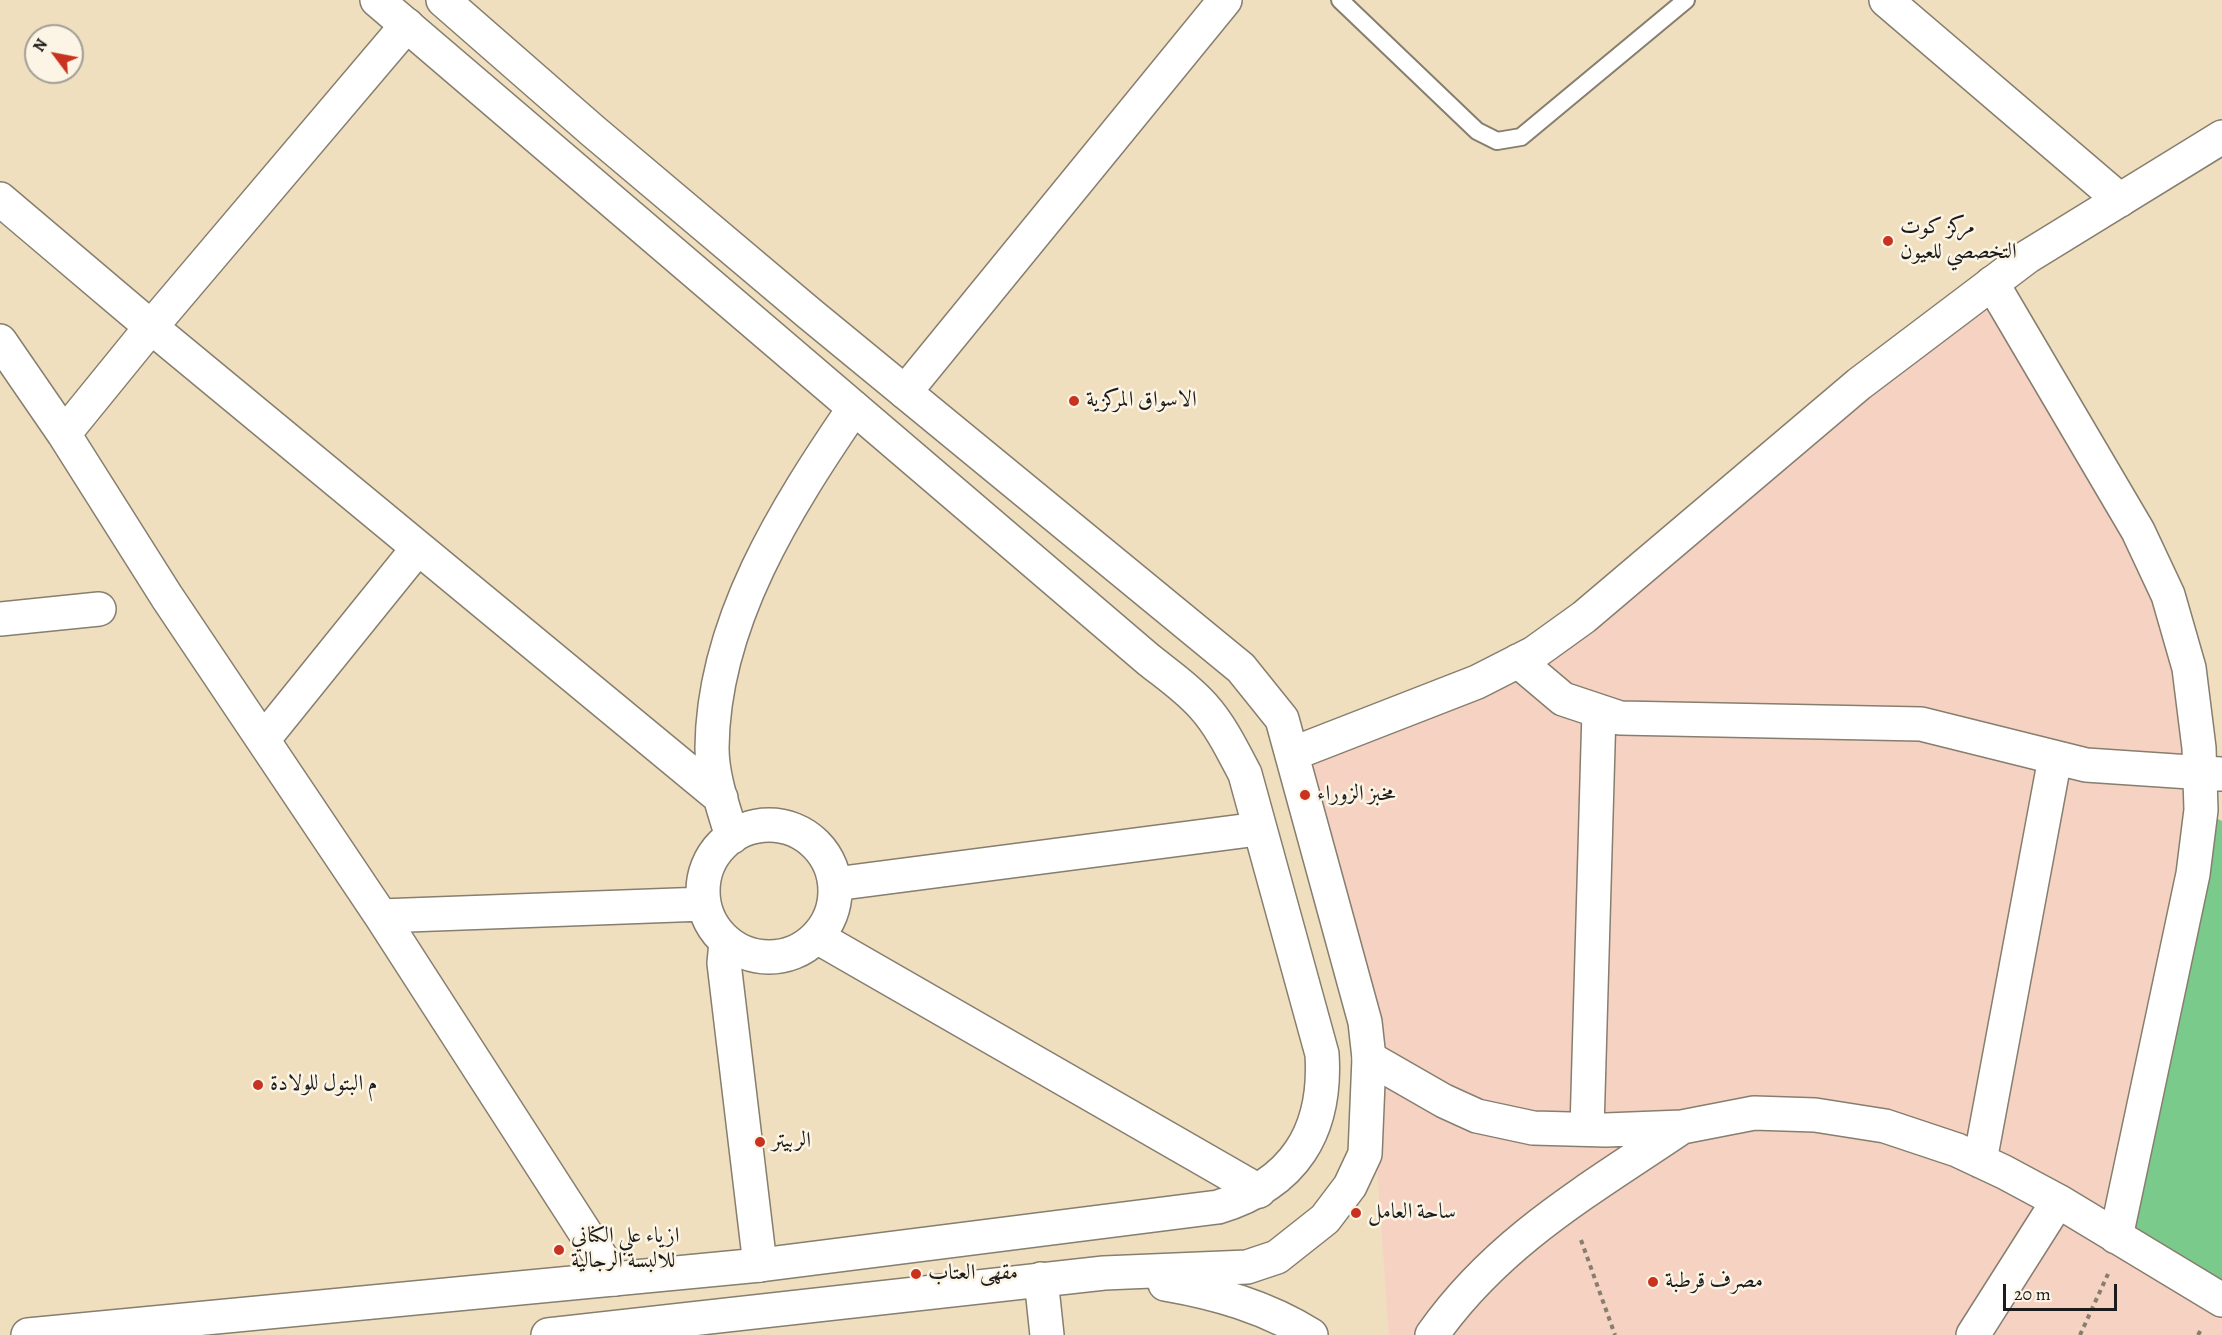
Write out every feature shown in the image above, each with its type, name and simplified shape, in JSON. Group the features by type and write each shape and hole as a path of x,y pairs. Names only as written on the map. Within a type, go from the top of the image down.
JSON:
{"street":[{"path":"28,1335 760,1265 1218,1207 1239,1201 1259,1191 1277,1178 1306,1143 1316,1122 1322,1100 1324,1077 1322,1054 1258,829 1245,774 1224,735 1205,708 1186,688 1149,660 377,0"},
{"path":"443,0 593,131 905,393 1240,668 1282,719 1365,1022 1369,1058 1365,1154 1350,1186 1325,1219 1278,1257 1247,1267 1104,1273 1041,1279 730,1324 548,1335"},
{"path":"905,393 1225,0"},
{"path":"1886,0 2120,200"},
{"path":"64,435 151,327 407,25"},
{"path":"1293,754 1477,682 1534,653 1584,617 1859,384 1992,283 2027,257 2222,137"},
{"path":"0,199 151,327 721,798"},
{"path":"1992,283 2138,531 2168,595 2189,668 2199,748 2211,774 2201,810 2193,874 2120,1239"},
{"path":"0,341 64,435 167,597 381,916 615,1279"},
{"path":"732,837 716,782 712,750 716,703 727,651 763,558 805,480 854,408"},
{"path":"262,740 418,548"},
{"path":"0,619 99,609"},
{"path":"1518,661 1563,699 1620,718 1921,724 2086,765 2211,774"},
{"path":"1587,1129 1599,711"},
{"path":"1980,1161 2055,758"},
{"path":"762,825 783,825 804,834 821,848 832,867 835,884 833,911 823,930 807,946 787,955 766,958 744,953 726,942 712,925 704,904 704,882 710,861 722,843 741,831 762,825"},
{"path":"835,884 1258,829"},
{"path":"381,916 704,904"},
{"path":"817,937 1259,1191"},
{"path":"726,942 724,963 760,1265"},
{"path":"1369,1058 1444,1101 1477,1116 1533,1128 1682,1127 1754,1113 1815,1114 1885,1126 1957,1150 2004,1172 2058,1201 2222,1300"},
{"path":"1444,1330 1453,1305 1510,1247 1568,1203 1682,1127"},
{"path":"1973,1335 2058,1201"},
{"path":"1104,1273 1202,1290 1234,1299 1269,1312 1311,1335"},
{"path":"1041,1279 1047,1335"}],"lane":[{"path":"1340,0 1477,131 1497,141 1521,137 1686,0"}],"path":[{"path":"1568,1203 1616,1335"},
{"path":"2080,1335 2120,1239"}],"shaded area":[{"path":"1992,283 2168,595 2201,810 2222,1335 1389,1335 1369,1058 1291,737 1534,653"}],"green space":[{"path":"2201,810 2222,821 2222,1301 2116,1237"}],"place":[{"name":"مركز كوت التخصصي للعيون","path":"1888,241"},
{"name":"الاسواق المركزية","path":"1074,401"},
{"name":"مخبز الزوراء","path":"1305,795"},
{"name":"م البتول للولادة","path":"258,1085"},
{"name":"الربيتر","path":"760,1142"},
{"name":"ساحة العامل","path":"1356,1213"},
{"name":"ازياء علي الكناني للالبسة الرجالية","path":"559,1250"},
{"name":"مقهى العتاب","path":"916,1274"},
{"name":"مصرف قرطبة","path":"1653,1282"}]}
